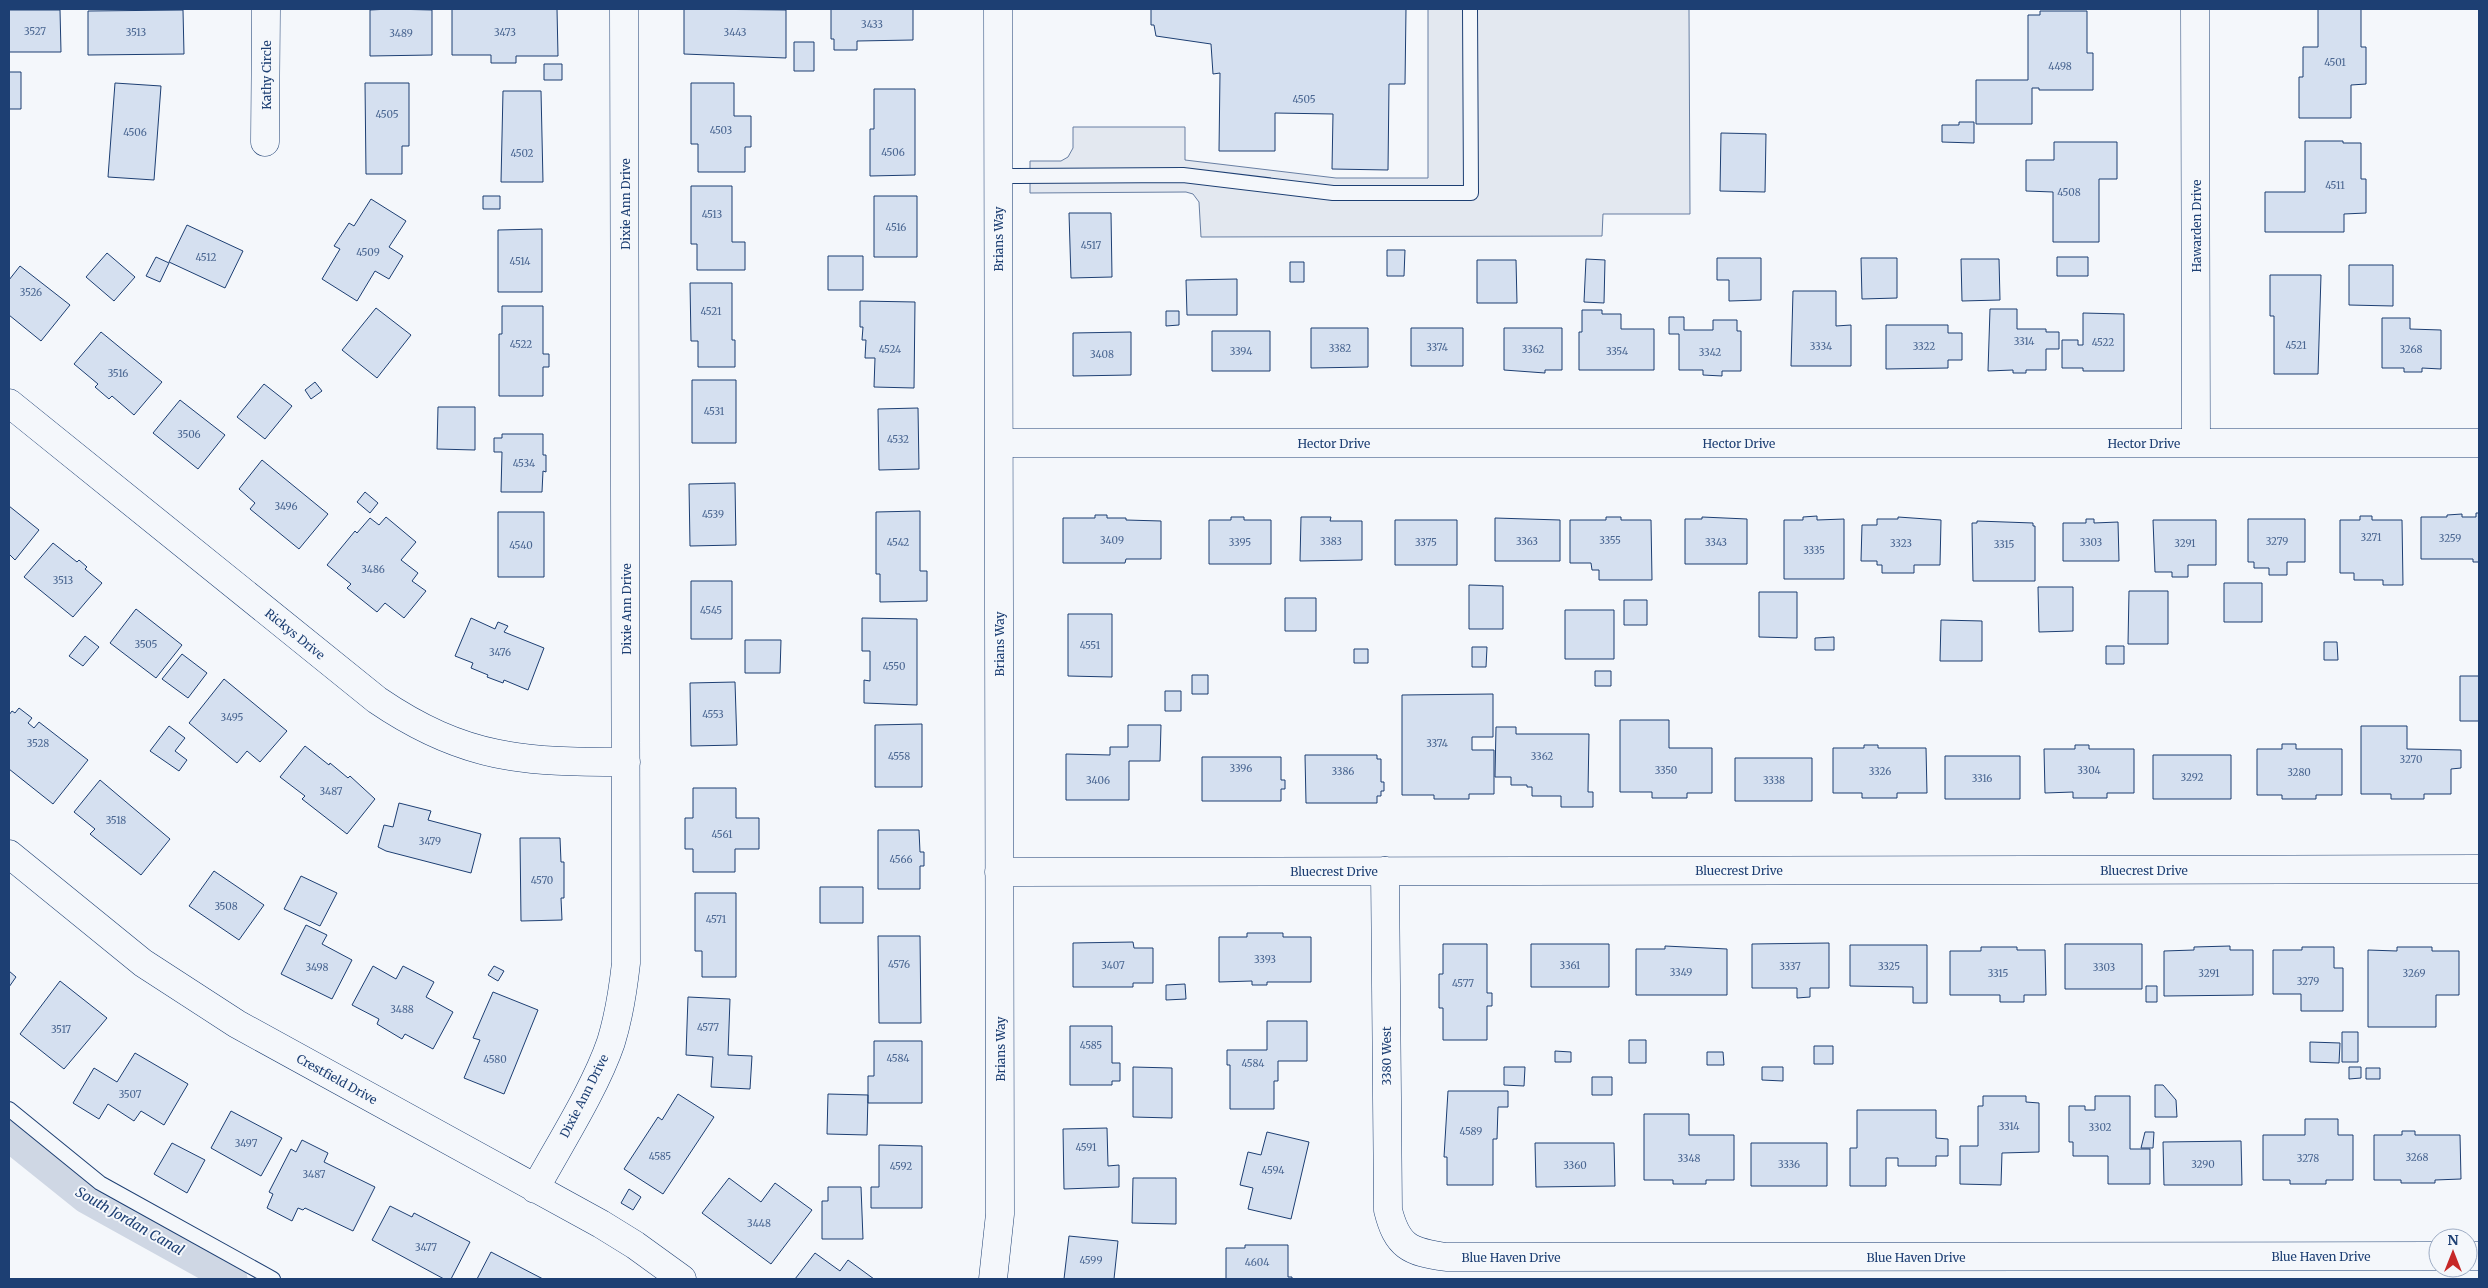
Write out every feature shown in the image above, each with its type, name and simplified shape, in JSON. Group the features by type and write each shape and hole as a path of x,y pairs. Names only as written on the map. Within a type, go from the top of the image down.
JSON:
{"street":[{"name":"Kathy Circle","path":"265,142 266,9"},
{"name":"Dixie Ann Drive","path":"535,1189 600,1070 618,1016 626,963 624,9"},
{"name":"Brians Way","path":"992,1279 1000,1214 998,9"},
{"name":"Hawarden Drive","path":"2195,9 2196,443"},
{"name":"Rickys Drive","path":"9,403 377,700 400,716 447,740 495,755 548,762 626,762"},
{"name":"Hector Drive","path":"999,443 2479,443"},
{"name":"Crestfield Drive","path":"9,854 143,963 190,995 237,1024 608,1228 682,1279"},
{"name":"Bluecrest Drive","path":"999,872 2479,869"},
{"name":"3380 West","path":"1385,871 1386,1194 1390,1217 1398,1239"},
{"name":"Blue Haven Drive","path":"1398,1239 1428,1255 1446,1257 2428,1256"}],"lane":[{"path":"998,176 1183,175 1333,193 1471,193 1470,9"},
{"path":"9,1109 100,1184 273,1279"}],"shaded area":[{"path":"1428,9 1689,9 1690,214 1603,214 1602,236 1201,237 1199,202 1193,194 1186,192 1030,193 1030,161 1061,161 1068,157 1073,148 1073,127 1185,127 1185,160 1336,178 1428,178"}],"building":[{"path":"452,9 557,9 558,56 516,56 516,63 491,63 491,55 452,55"},
{"path":"684,9 786,10 786,58 684,54"},
{"path":"831,9 913,9 913,40 857,41 857,50 834,50 834,39 831,39"},
{"path":"1151,9 1406,9 1405,84 1389,84 1388,170 1332,169 1333,114 1275,113 1275,151 1219,151 1220,73 1213,74 1211,44 1156,36 1154,25 1151,25"},
{"path":"2318,9 2361,9 2361,47 2366,47 2366,84 2351,85 2351,118 2299,118 2299,77 2303,77 2303,47 2318,47"},
{"path":"9,10 60,10 61,52 9,52"},
{"path":"183,10 184,54 88,55 88,11"},
{"path":"370,10 432,10 432,55 370,56"},
{"path":"2040,11 2087,11 2087,53 2093,53 2093,90 2039,90 2039,88 2032,88 2032,124 1976,124 1976,80 2028,80 2028,15 2040,15"},
{"path":"794,42 814,42 814,71 794,71"},
{"path":"544,64 562,64 562,80 544,80"},
{"path":"9,72 21,72 21,109 9,109"},
{"path":"115,83 161,86 154,180 108,177"},
{"path":"365,83 409,83 409,146 402,146 402,174 366,174"},
{"path":"691,83 734,83 734,116 751,116 751,147 745,147 745,172 698,172 698,144 691,144"},
{"path":"874,89 915,89 915,175 870,176 870,129 874,129"},
{"path":"503,91 541,91 543,182 501,182"},
{"path":"1959,122 1974,122 1974,143 1942,142 1942,125 1959,125"},
{"path":"1721,133 1766,134 1765,192 1720,191"},
{"path":"2305,141 2361,143 2361,179 2366,179 2366,213 2344,214 2344,232 2265,232 2265,192 2305,192"},
{"path":"2054,142 2117,142 2117,179 2099,179 2099,242 2053,242 2053,192 2026,191 2026,160 2054,160"},
{"path":"691,186 732,186 732,242 745,242 745,270 697,270 697,244 691,244"},
{"path":"483,196 500,196 500,209 483,209"},
{"path":"874,196 917,196 917,257 874,257"},
{"path":"371,199 406,221 389,247 403,256 389,279 375,271 357,301 322,279 340,249 334,246 349,223 354,226"},
{"path":"1069,213 1111,213 1112,277 1071,278"},
{"path":"187,225 243,251 225,288 169,262"},
{"path":"542,229 542,292 498,292 498,230"},
{"path":"1387,250 1405,250 1404,276 1387,276"},
{"path":"107,253 135,277 114,301 86,277"},
{"path":"828,256 863,256 863,290 828,290"},
{"path":"156,257 169,263 160,282 146,276"},
{"path":"2057,257 2088,257 2088,276 2057,276"},
{"path":"1717,258 1761,258 1761,300 1729,301 1729,280 1717,280"},
{"path":"1861,258 1897,258 1897,298 1862,299"},
{"path":"1586,259 1605,260 1604,303 1584,302"},
{"path":"1961,259 1999,259 2000,300 1962,301"},
{"path":"1477,260 1516,260 1517,303 1477,303"},
{"path":"1290,262 1304,262 1304,282 1290,282"},
{"path":"2349,265 2393,265 2393,306 2349,305"},
{"path":"20,266 70,305 41,341 9,315 9,280"},
{"path":"2270,275 2321,275 2318,374 2274,374 2274,316 2270,316"},
{"path":"1237,279 1237,315 1187,315 1186,280"},
{"path":"690,283 732,283 732,340 735,340 735,367 698,367 698,341 691,341"},
{"path":"1793,291 1836,291 1836,326 1851,325 1851,366 1791,366"},
{"path":"860,301 915,302 914,388 874,387 875,358 865,358 866,340 862,340 863,327 860,327"},
{"path":"502,306 543,306 543,354 549,354 549,367 543,367 543,396 499,396 499,334 502,334"},
{"path":"376,308 411,335 377,378 342,350"},
{"path":"1990,309 2017,309 2017,329 2046,329 2046,332 2059,332 2059,349 2046,349 2046,370 2026,370 2026,373 2013,373 2013,370 1988,371"},
{"path":"1582,310 1602,310 1602,314 1621,314 1621,329 1654,329 1654,370 1579,370 1579,332 1582,332"},
{"path":"1166,311 1179,311 1179,325 1166,326"},
{"path":"2083,313 2124,314 2124,371 2083,371 2083,368 2062,368 2062,340 2078,340 2078,345 2083,345"},
{"path":"1669,317 1684,317 1684,330 1713,330 1713,320 1737,320 1737,331 1741,331 1741,371 1722,371 1722,376 1703,375 1703,370 1679,370 1679,334 1669,334"},
{"path":"2382,318 2410,318 2410,329 2441,330 2441,369 2422,368 2422,372 2404,372 2404,368 2382,368"},
{"path":"1886,325 1948,325 1948,333 1962,333 1962,360 1948,360 1948,368 1886,369"},
{"path":"1311,328 1368,328 1368,367 1311,368"},
{"path":"1411,328 1463,328 1463,366 1411,366"},
{"path":"1504,328 1562,328 1562,370 1545,370 1545,373 1504,370"},
{"path":"1212,331 1270,331 1270,371 1212,371"},
{"path":"101,332 162,382 134,415 112,396 109,399 95,387 98,384 74,364"},
{"path":"1131,332 1131,375 1073,376 1073,333"},
{"path":"692,380 736,380 736,443 692,443"},
{"path":"315,382 322,391 311,399 305,390"},
{"path":"264,384 292,406 265,439 237,417"},
{"path":"180,400 225,435 198,469 153,433"},
{"path":"438,407 475,407 475,450 437,449"},
{"path":"918,408 919,469 879,470 878,409"},
{"path":"502,434 543,434 543,455 546,455 546,472 543,471 542,492 501,492 502,452 494,452 494,438 502,438"},
{"path":"262,460 328,514 299,549 250,509 255,503 239,489"},
{"path":"735,483 736,545 690,546 689,484"},
{"path":"365,492 378,503 370,513 357,502"},
{"path":"9,506 39,530 15,560 9,554"},
{"path":"920,511 920,571 927,571 927,601 880,602 880,574 876,574 876,512"},
{"path":"498,512 544,512 544,577 498,577"},
{"path":"2476,513 2479,513 2479,562 2473,562 2473,559 2421,559 2421,517 2447,517 2447,515 2462,514 2462,517 2476,517"},
{"path":"1095,515 1107,515 1107,518 1126,518 1126,520 1161,521 1161,559 1126,559 1125,563 1063,563 1063,518 1095,518"},
{"path":"1817,516 1817,520 1844,519 1844,579 1784,579 1784,520 1803,520 1803,517"},
{"path":"2360,516 2372,516 2372,520 2402,520 2403,585 2383,585 2383,580 2354,580 2354,573 2340,573 2340,520 2360,520"},
{"path":"386,517 416,542 401,560 418,573 412,581 426,591 404,618 385,603 377,612 347,588 351,584 327,565 355,531 357,533 370,518 379,525"},
{"path":"1231,517 1244,517 1244,520 1271,520 1271,564 1209,564 1209,520 1231,520"},
{"path":"1301,517 1331,517 1330,521 1362,521 1362,560 1300,561"},
{"path":"1606,517 1621,517 1621,520 1651,520 1652,580 1599,580 1599,570 1592,570 1591,563 1570,563 1570,520 1606,520"},
{"path":"1702,517 1747,519 1747,564 1685,564 1685,519 1702,519"},
{"path":"1898,517 1941,520 1940,565 1914,565 1914,573 1882,573 1882,565 1877,565 1877,561 1861,561 1862,525 1877,525 1877,519 1898,519"},
{"path":"1495,518 1560,520 1560,561 1495,561"},
{"path":"2086,519 2094,519 2094,523 2118,522 2119,561 2063,561 2063,523 2086,523"},
{"path":"2248,519 2305,519 2305,562 2287,562 2287,575 2269,575 2269,568 2254,568 2254,562 2248,562"},
{"path":"1395,520 1457,520 1457,565 1395,565"},
{"path":"2153,520 2216,520 2216,565 2188,565 2188,577 2172,577 2172,572 2155,572"},
{"path":"1977,521 2033,523 2033,526 2035,526 2035,581 1973,581 1972,523 1977,523"},
{"path":"53,543 77,562 79,560 87,567 85,569 102,583 73,617 24,577"},
{"path":"691,581 732,581 732,639 691,639"},
{"path":"2224,583 2262,583 2262,622 2224,622"},
{"path":"1469,585 1503,586 1503,629 1469,629"},
{"path":"2038,587 2073,587 2073,631 2039,632"},
{"path":"2129,591 2168,591 2168,644 2128,644"},
{"path":"1759,592 1797,592 1797,638 1759,637"},
{"path":"1285,598 1316,598 1316,631 1285,631"},
{"path":"1624,600 1647,600 1647,625 1624,625"},
{"path":"136,609 182,645 156,678 110,643"},
{"path":"1565,610 1614,610 1614,659 1565,659"},
{"path":"1068,614 1112,614 1112,677 1068,676"},
{"path":"471,618 495,629 498,622 508,626 504,632 544,648 528,690 504,680 503,683 487,677 488,675 471,668 473,663 455,656"},
{"path":"862,618 917,619 917,705 864,703 864,680 870,681 870,651 862,651"},
{"path":"1941,620 1982,621 1982,661 1940,661"},
{"path":"85,636 99,647 83,666 69,656"},
{"path":"1834,637 1834,650 1815,650 1815,638"},
{"path":"745,640 781,640 780,673 745,673"},
{"path":"2324,642 2337,642 2338,660 2324,660"},
{"path":"2106,646 2124,646 2124,664 2106,664"},
{"path":"1472,647 1487,647 1486,667 1472,667"},
{"path":"1354,649 1368,649 1368,663 1354,663"},
{"path":"182,654 207,673 188,698 162,679"},
{"path":"1595,671 1611,671 1611,686 1595,686"},
{"path":"1192,675 1208,675 1208,694 1192,694"},
{"path":"2460,676 2479,676 2479,721 2460,721"},
{"path":"224,679 287,731 260,762 247,751 237,763 189,723"},
{"path":"735,682 737,745 691,746 690,683"},
{"path":"1165,691 1181,691 1181,711 1165,711"},
{"path":"1493,694 1493,737 1472,737 1472,750 1494,750 1494,794 1469,794 1469,799 1434,799 1434,795 1402,795 1402,695"},
{"path":"19,708 32,718 28,723 34,728 39,722 88,760 53,804 9,769 9,715 12,711 15,713"},
{"path":"1620,720 1669,720 1669,748 1712,748 1712,793 1687,793 1687,798 1652,798 1652,792 1620,792"},
{"path":"922,724 922,787 875,787 875,725"},
{"path":"1128,725 1161,725 1160,761 1129,761 1129,800 1066,800 1066,754 1110,755 1110,747 1128,747"},
{"path":"169,726 185,738 175,751 187,760 179,771 150,751"},
{"path":"2361,726 2407,726 2407,749 2461,750 2461,768 2451,769 2451,794 2424,794 2424,799 2391,799 2391,794 2361,794"},
{"path":"1496,727 1516,727 1516,734 1589,734 1588,792 1593,792 1593,807 1561,807 1561,796 1532,796 1532,787 1527,787 1527,785 1511,785 1511,777 1495,777"},
{"path":"2282,744 2296,744 2296,749 2342,749 2342,795 2316,795 2316,799 2282,799 2282,795 2257,795 2257,749 2282,749"},
{"path":"1864,745 1878,745 1878,748 1926,748 1927,793 1897,793 1897,798 1862,798 1862,793 1833,793 1833,748 1864,748"},
{"path":"2075,745 2089,745 2089,749 2134,749 2134,793 2107,793 2107,798 2073,798 2073,792 2045,793 2044,749 2075,749"},
{"path":"305,746 348,778 350,776 375,799 347,834 302,799 305,796 280,777"},
{"path":"1305,755 1377,755 1377,759 1381,759 1381,782 1384,782 1384,791 1381,791 1381,796 1377,796 1377,803 1306,803"},
{"path":"2153,755 2231,755 2231,799 2153,799"},
{"path":"1945,756 2020,756 2020,799 1945,799"},
{"path":"1202,757 1281,757 1281,780 1285,780 1285,789 1281,789 1281,801 1202,801"},
{"path":"1735,758 1812,758 1812,801 1735,801"},
{"path":"100,780 170,839 141,875 90,834 95,829 74,812"},
{"path":"693,788 736,788 736,818 759,818 759,849 735,849 735,872 693,872 693,849 685,849 685,818 693,818"},
{"path":"399,803 431,811 428,820 481,834 471,873 386,851 378,847 384,825 393,827"},
{"path":"878,830 919,830 920,852 924,852 924,866 920,866 920,889 878,889"},
{"path":"520,838 560,838 561,862 564,862 564,898 561,898 562,920 521,921"},
{"path":"214,871 264,905 239,940 189,906"},
{"path":"301,876 337,893 320,926 284,909"},
{"path":"820,887 863,887 863,923 820,923"},
{"path":"695,893 736,893 736,977 702,977 702,951 695,951"},
{"path":"306,925 327,935 322,944 352,960 332,999 281,974"},
{"path":"1247,933 1283,933 1283,937 1311,937 1311,982 1267,982 1267,985 1252,985 1252,981 1219,982 1219,937 1247,937"},
{"path":"878,936 920,936 921,1023 879,1023"},
{"path":"1133,942 1134,948 1153,948 1153,983 1133,983 1133,987 1073,987 1073,943"},
{"path":"1829,943 1829,988 1810,988 1810,997 1797,998 1797,988 1752,988 1752,944"},
{"path":"1443,944 1487,944 1487,993 1492,993 1492,1006 1487,1006 1487,1040 1443,1040 1443,1008 1439,1008 1439,974 1443,974"},
{"path":"1531,944 1609,944 1609,987 1531,987"},
{"path":"2065,944 2142,944 2142,989 2065,989"},
{"path":"1850,945 1927,945 1927,1003 1913,1003 1913,987 1850,986"},
{"path":"1665,946 1727,949 1727,995 1636,995 1636,949 1665,949"},
{"path":"2230,946 2230,950 2253,950 2253,995 2164,996 2164,951 2194,950 2194,947"},
{"path":"1981,947 2017,947 2017,950 2045,950 2046,995 2024,995 2024,1002 2000,1002 2000,995 1950,995 1950,951 1981,951"},
{"path":"2302,947 2334,947 2334,968 2343,968 2343,1011 2301,1011 2301,994 2273,994 2273,950 2302,950"},
{"path":"2397,947 2432,947 2432,951 2459,951 2459,995 2436,995 2436,1027 2368,1027 2368,950 2397,951"},
{"path":"373,966 396,979 403,966 434,982 426,997 453,1012 433,1049 405,1034 402,1039 377,1024 379,1019 352,1005"},
{"path":"494,966 504,971 498,981 488,975"},
{"path":"9,971 16,977 9,987"},
{"path":"60,981 107,1018 64,1069 20,1034"},
{"path":"1185,984 1186,999 1166,1000 1166,985"},
{"path":"2146,986 2157,986 2157,1002 2146,1002"},
{"path":"493,992 538,1010 504,1094 464,1078 480,1040 473,1038"},
{"path":"688,997 730,999 728,1055 752,1056 750,1089 711,1087 713,1057 686,1055"},
{"path":"1267,1021 1307,1021 1307,1061 1278,1061 1278,1081 1274,1081 1274,1109 1230,1109 1230,1065 1227,1065 1227,1050 1267,1050"},
{"path":"1070,1026 1112,1026 1112,1063 1120,1063 1120,1081 1112,1081 1112,1085 1070,1085"},
{"path":"2342,1032 2358,1032 2358,1062 2342,1062"},
{"path":"1629,1040 1646,1040 1646,1063 1629,1063"},
{"path":"874,1041 922,1041 922,1103 868,1103 868,1076 874,1076"},
{"path":"2310,1042 2340,1043 2339,1063 2310,1062"},
{"path":"1814,1046 1833,1046 1833,1064 1814,1064"},
{"path":"1555,1051 1571,1052 1571,1062 1555,1062"},
{"path":"1707,1052 1723,1052 1724,1065 1707,1065"},
{"path":"135,1053 188,1084 164,1125 141,1111 134,1121 108,1104 99,1119 73,1103 94,1068 117,1082"},
{"path":"1133,1067 1172,1068 1172,1118 1133,1117"},
{"path":"1504,1067 1525,1067 1524,1086 1504,1085"},
{"path":"1762,1067 1783,1067 1783,1081 1762,1080"},
{"path":"2349,1067 2361,1067 2361,1078 2349,1079"},
{"path":"2366,1068 2380,1068 2380,1079 2366,1079"},
{"path":"1592,1077 1612,1077 1612,1095 1592,1095"},
{"path":"2155,1085 2163,1085 2176,1100 2177,1117 2155,1117"},
{"path":"1448,1091 1508,1091 1508,1107 1498,1107 1497,1139 1493,1139 1493,1185 1447,1185 1447,1157 1444,1157"},
{"path":"678,1094 714,1117 663,1194 624,1169 658,1117 662,1120"},
{"path":"828,1094 868,1095 867,1135 827,1134"},
{"path":"1983,1096 2026,1096 2026,1102 2039,1103 2039,1152 2002,1153 2001,1185 1960,1184 1960,1146 1978,1146 1978,1106 1983,1106"},
{"path":"2095,1096 2130,1096 2130,1149 2150,1149 2150,1184 2108,1184 2108,1156 2073,1156 2073,1142 2069,1142 2069,1106 2085,1106 2085,1110 2095,1110"},
{"path":"1857,1110 1936,1110 1936,1138 1948,1139 1948,1156 1936,1156 1936,1166 1898,1166 1898,1158 1886,1158 1886,1186 1850,1186 1850,1148 1857,1148"},
{"path":"231,1111 282,1138 261,1176 211,1148"},
{"path":"1644,1114 1689,1114 1689,1135 1734,1135 1734,1180 1706,1180 1706,1184 1673,1184 1673,1180 1644,1180"},
{"path":"2305,1119 2338,1119 2338,1135 2353,1135 2353,1180 2326,1180 2326,1184 2290,1184 2290,1180 2263,1180 2263,1135 2305,1135"},
{"path":"1107,1128 1108,1166 1119,1165 1119,1187 1064,1189 1063,1129"},
{"path":"2402,1131 2415,1131 2415,1135 2460,1135 2461,1179 2435,1180 2435,1183 2401,1183 2401,1180 2374,1180 2374,1135 2402,1135"},
{"path":"1267,1132 1309,1142 1291,1219 1248,1209 1253,1188 1240,1185 1248,1152 1261,1155"},
{"path":"2145,1132 2154,1132 2153,1148 2141,1148"},
{"path":"302,1140 328,1153 324,1162 375,1187 353,1231 305,1208 303,1210 298,1208 292,1221 267,1208 273,1194 269,1192 291,1149 296,1152"},
{"path":"2241,1141 2242,1185 2164,1185 2163,1142"},
{"path":"172,1143 205,1160 187,1193 154,1174"},
{"path":"1535,1143 1614,1143 1615,1186 1536,1187"},
{"path":"1751,1143 1827,1143 1827,1186 1751,1186"},
{"path":"879,1145 922,1146 922,1208 871,1208 871,1187 879,1187"},
{"path":"729,1178 761,1202 775,1183 812,1210 771,1264 702,1213"},
{"path":"1133,1178 1176,1178 1176,1224 1132,1223"},
{"path":"828,1187 861,1187 863,1239 822,1239 822,1201 828,1201"},
{"path":"629,1189 641,1197 633,1210 621,1203"},
{"path":"390,1206 412,1217 414,1213 470,1242 451,1279 444,1279 372,1240"},
{"path":"1069,1236 1118,1241 1114,1279 1064,1279"},
{"path":"1245,1245 1288,1245 1288,1277 1292,1277 1292,1279 1226,1279 1226,1248 1245,1248"},
{"path":"491,1252 543,1279 477,1279"},
{"path":"815,1253 840,1271 848,1260 874,1279 795,1279"}],"waterway":[{"name":"South Jordan Canal","path":"9,1136 86,1198 232,1279"}]}
